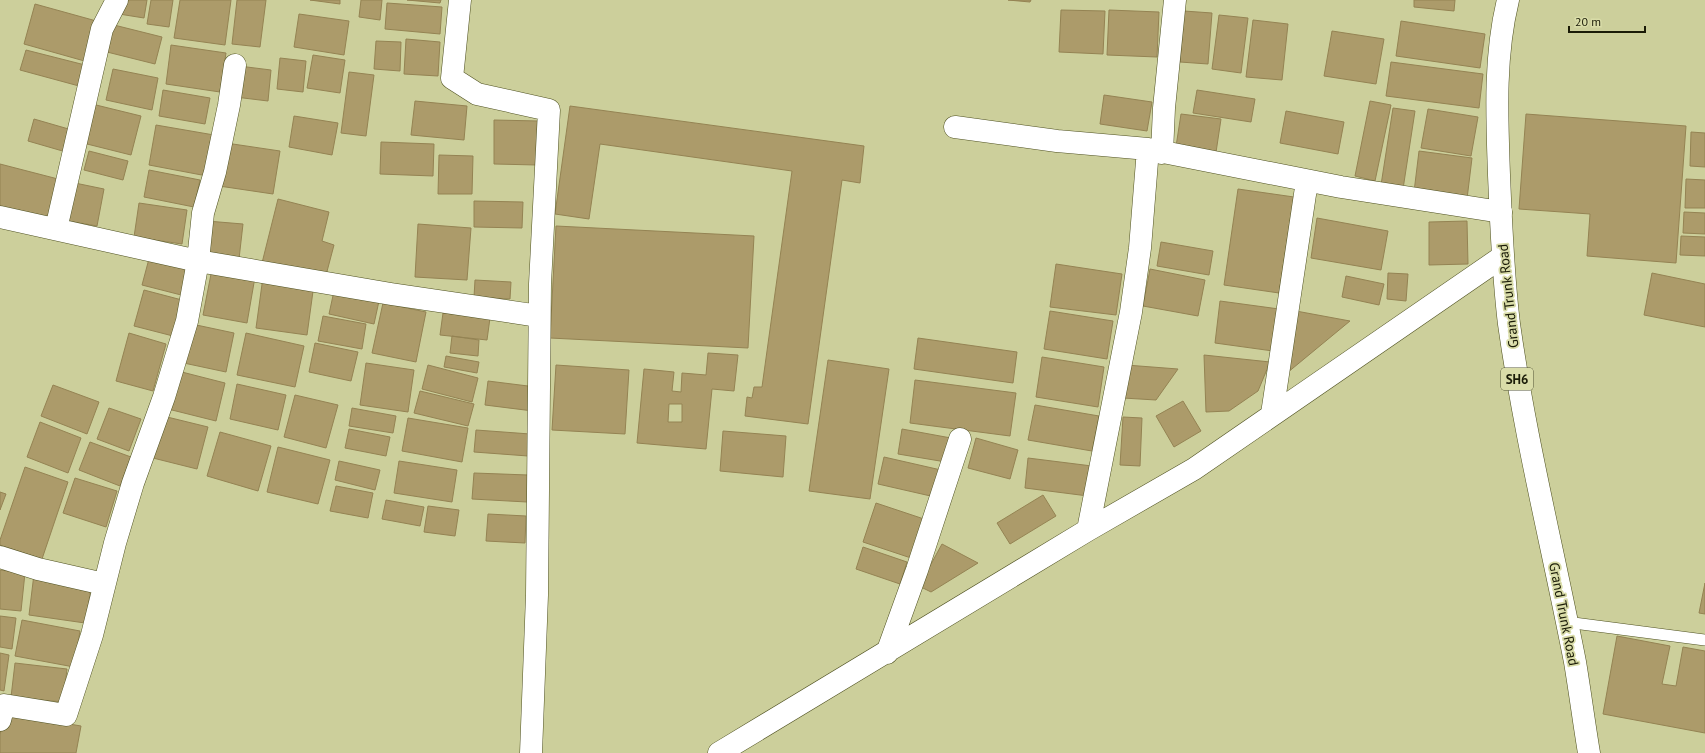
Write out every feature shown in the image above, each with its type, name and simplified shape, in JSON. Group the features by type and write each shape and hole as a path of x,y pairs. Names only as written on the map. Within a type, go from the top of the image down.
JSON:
{"street":[{"path":"56,229 102,29 117,0"},
{"path":"460,0 452,78 477,94 549,110 539,316 537,596 532,753"},
{"path":"1088,530 1131,312 1155,151 1164,108 1175,0"},
{"name":"Grand Trunk Road","path":"1508,0 1504,15 1499,60 1497,105 1502,257 1509,322 1520,398 1566,622 1589,753"},
{"path":"0,720 4,705 66,715 92,635 104,584 133,483 164,397 187,321 198,261 203,213 215,172 236,65"},
{"path":"955,127 1057,141 1155,151 1307,181 1501,212"},
{"path":"1272,414 1307,181"},
{"path":"0,217 198,261 392,294 539,316"},
{"path":"719,753 1088,530 1194,469 1502,257"},
{"path":"886,653 917,570 960,439"},
{"path":"0,557 38,569 104,584"}],"lane":[{"path":"1566,622 1705,640"}],"building":[{"path":"121,0 147,0 144,18 119,14"},
{"path":"151,0 173,0 169,27 147,24"},
{"path":"180,0 231,0 225,45 174,38"},
{"path":"237,0 266,0 260,47 232,44"},
{"path":"310,0 340,0 340,4"},
{"path":"361,0 382,0 380,20 359,17"},
{"path":"407,0 441,0 440,3"},
{"path":"1008,0 1031,0 1030,2"},
{"path":"1414,0 1455,0 1454,11 1414,7"},
{"path":"387,3 442,7 440,34 385,29"},
{"path":"35,4 100,22 88,62 24,44"},
{"path":"1061,10 1105,11 1103,54 1059,52"},
{"path":"1109,10 1159,12 1157,57 1107,55"},
{"path":"1184,11 1212,13 1208,64 1180,62"},
{"path":"299,14 349,21 344,55 294,47"},
{"path":"1219,15 1248,18 1241,73 1212,69"},
{"path":"1253,20 1288,24 1282,80 1246,77"},
{"path":"1401,21 1485,34 1480,68 1396,56"},
{"path":"110,24 162,37 155,64 103,51"},
{"path":"1332,31 1384,39 1376,84 1324,76"},
{"path":"406,39 440,42 438,76 404,74"},
{"path":"376,41 401,42 400,71 374,69"},
{"path":"171,45 226,53 220,92 166,84"},
{"path":"26,50 85,65 79,86 20,70"},
{"path":"313,55 345,60 340,93 307,88"},
{"path":"280,58 306,61 303,92 277,89"},
{"path":"1391,62 1483,74 1479,108 1386,96"},
{"path":"239,66 271,70 268,101 235,97"},
{"path":"113,69 158,78 152,110 106,100"},
{"path":"349,72 374,75 366,136 341,133"},
{"path":"163,90 210,98 205,124 159,116"},
{"path":"1197,90 1255,99 1251,122 1193,113"},
{"path":"1104,95 1152,102 1147,131 1100,124"},
{"path":"415,101 467,106 464,140 411,135"},
{"path":"1370,101 1391,105 1375,181 1355,176"},
{"path":"92,104 141,116 131,155 83,143"},
{"path":"570,106 864,146 860,183 842,180 808,424 745,416 747,397 752,398 754,387 762,387 792,171 600,144 589,219 555,214"},
{"path":"1393,108 1415,111 1403,189 1381,185"},
{"path":"1428,109 1478,117 1471,156 1421,148"},
{"path":"1286,111 1344,122 1338,154 1280,143"},
{"path":"1181,114 1221,119 1215,159 1175,153"},
{"path":"1526,114 1686,126 1676,263 1587,256 1590,214 1519,209"},
{"path":"294,116 338,123 332,155 289,147"},
{"path":"34,119 72,130 66,152 28,141"},
{"path":"494,120 538,121 537,165 494,164"},
{"path":"156,125 214,135 207,176 149,165"},
{"path":"1691,132 1705,133 1705,167 1690,166"},
{"path":"381,142 434,144 433,176 380,174"},
{"path":"226,143 280,151 273,194 219,186"},
{"path":"89,151 128,161 123,180 84,170"},
{"path":"1419,151 1472,158 1467,199 1414,192"},
{"path":"439,155 473,156 472,194 438,194"},
{"path":"0,164 58,179 47,221 0,209"},
{"path":"149,170 200,180 194,207 144,197"},
{"path":"1686,179 1705,180 1705,208 1685,208"},
{"path":"70,182 104,189 97,226 63,220"},
{"path":"1238,189 1294,197 1279,293 1224,285"},
{"path":"278,199 329,212 322,241 334,245 325,279 262,263"},
{"path":"474,201 523,202 522,228 474,227"},
{"path":"139,203 187,210 182,244 134,237"},
{"path":"1684,212 1705,213 1705,234 1683,233"},
{"path":"1317,218 1388,231 1381,270 1311,258"},
{"path":"207,221 243,224 239,259 203,256"},
{"path":"1467,221 1468,264 1429,265 1429,222"},
{"path":"418,224 471,228 467,280 415,277"},
{"path":"556,226 754,236 748,348 550,338"},
{"path":"1681,236 1705,237 1705,256 1680,255"},
{"path":"1161,242 1213,251 1209,275 1157,266"},
{"path":"150,255 196,267 189,297 142,285"},
{"path":"1056,264 1122,274 1116,315 1050,307"},
{"path":"212,269 255,277 247,323 203,315"},
{"path":"1150,269 1205,280 1198,316 1143,306"},
{"path":"1388,273 1408,274 1406,301 1387,299"},
{"path":"1652,273 1705,284 1705,327 1644,315"},
{"path":"1346,276 1384,284 1379,305 1342,297"},
{"path":"263,277 314,284 307,335 256,328"},
{"path":"475,280 511,282 510,299 474,297"},
{"path":"144,290 182,300 173,336 134,326"},
{"path":"334,291 379,301 374,324 329,314"},
{"path":"1220,301 1279,309 1273,351 1215,343"},
{"path":"383,303 426,312 416,362 372,353"},
{"path":"1050,311 1113,321 1107,359 1044,349"},
{"path":"1296,311 1350,321 1287,373"},
{"path":"443,313 490,318 487,340 440,335"},
{"path":"323,316 366,324 362,349 318,341"},
{"path":"187,323 234,333 226,372 179,362"},
{"path":"129,333 166,344 153,391 116,381"},
{"path":"246,333 304,346 295,387 237,375"},
{"path":"452,336 479,340 478,356 450,353"},
{"path":"918,338 1017,352 1013,383 914,369"},
{"path":"315,343 358,352 351,381 309,372"},
{"path":"708,353 738,355 734,391 712,389 706,449 637,443 644,369 674,372 672,391 681,392 682,373 706,375","holes":["669,404 682,404 682,422 668,422"]},
{"path":"1204,355 1270,362 1258,391 1229,411 1206,412"},
{"path":"446,356 479,362 477,373 444,367"},
{"path":"1042,357 1104,367 1098,407 1036,397"},
{"path":"828,360 889,369 870,499 809,491"},
{"path":"366,363 414,370 408,412 360,405"},
{"path":"428,365 478,378 472,402 422,389"},
{"path":"556,365 629,370 625,434 552,430"},
{"path":"1126,365 1178,369 1156,400 1123,398"},
{"path":"174,370 225,383 216,421 164,408"},
{"path":"915,380 1016,393 1010,436 910,423"},
{"path":"488,381 536,387 533,411 485,405"},
{"path":"237,384 286,395 278,430 230,419"},
{"path":"53,385 99,402 87,434 41,416"},
{"path":"420,391 474,404 468,426 414,413"},
{"path":"295,395 338,405 326,448 284,437"},
{"path":"1183,401 1201,431 1174,447 1156,416"},
{"path":"1035,405 1099,416 1092,451 1028,440"},
{"path":"109,408 141,419 129,451 97,439"},
{"path":"352,408 396,416 393,433 349,426"},
{"path":"159,415 208,427 197,469 149,457"},
{"path":"1123,417 1142,418 1140,466 1120,465"},
{"path":"408,418 468,428 462,462 402,451"},
{"path":"40,422 81,438 68,473 27,457"},
{"path":"349,429 390,437 386,456 345,448"},
{"path":"902,429 951,438 946,462 898,454"},
{"path":"476,430 530,434 528,456 474,452"},
{"path":"723,431 786,436 783,477 720,471"},
{"path":"220,432 271,446 258,491 207,476"},
{"path":"976,438 1018,450 1010,479 968,468"},
{"path":"90,442 131,457 120,486 79,470"},
{"path":"278,447 330,460 318,504 267,492"},
{"path":"884,457 941,470 935,497 878,484"},
{"path":"1028,458 1092,466 1088,496 1025,488"},
{"path":"339,461 380,470 375,490 335,480"},
{"path":"399,461 457,470 452,502 394,493"},
{"path":"25,467 68,482 42,559 0,545 0,540"},
{"path":"474,473 528,475 527,502 472,499"},
{"path":"75,478 117,491 106,527 63,513"},
{"path":"336,486 373,493 368,518 330,511"},
{"path":"0,492 6,494 0,510"},
{"path":"1043,495 1056,516 1010,544 997,523"},
{"path":"386,500 424,507 420,526 382,519"},
{"path":"876,503 927,520 914,559 863,542"},
{"path":"428,506 459,510 455,536 424,532"},
{"path":"488,514 526,516 525,543 486,541"},
{"path":"942,544 978,563 931,592 919,586"},
{"path":"863,547 907,562 900,584 856,569"},
{"path":"0,570 25,573 21,611 0,609"},
{"path":"34,574 92,583 85,623 29,615"},
{"path":"1705,583 1705,614 1699,613"},
{"path":"0,616 16,618 12,649 0,647"},
{"path":"22,620 80,631 74,667 15,656"},
{"path":"1617,636 1670,646 1662,684 1676,686 1683,647 1705,651 1705,733 1603,714"},
{"path":"0,653 9,655 4,691 0,690"},
{"path":"15,663 67,669 63,702 11,697"},
{"path":"4,713 81,726 76,753 0,753 0,735"}]}
